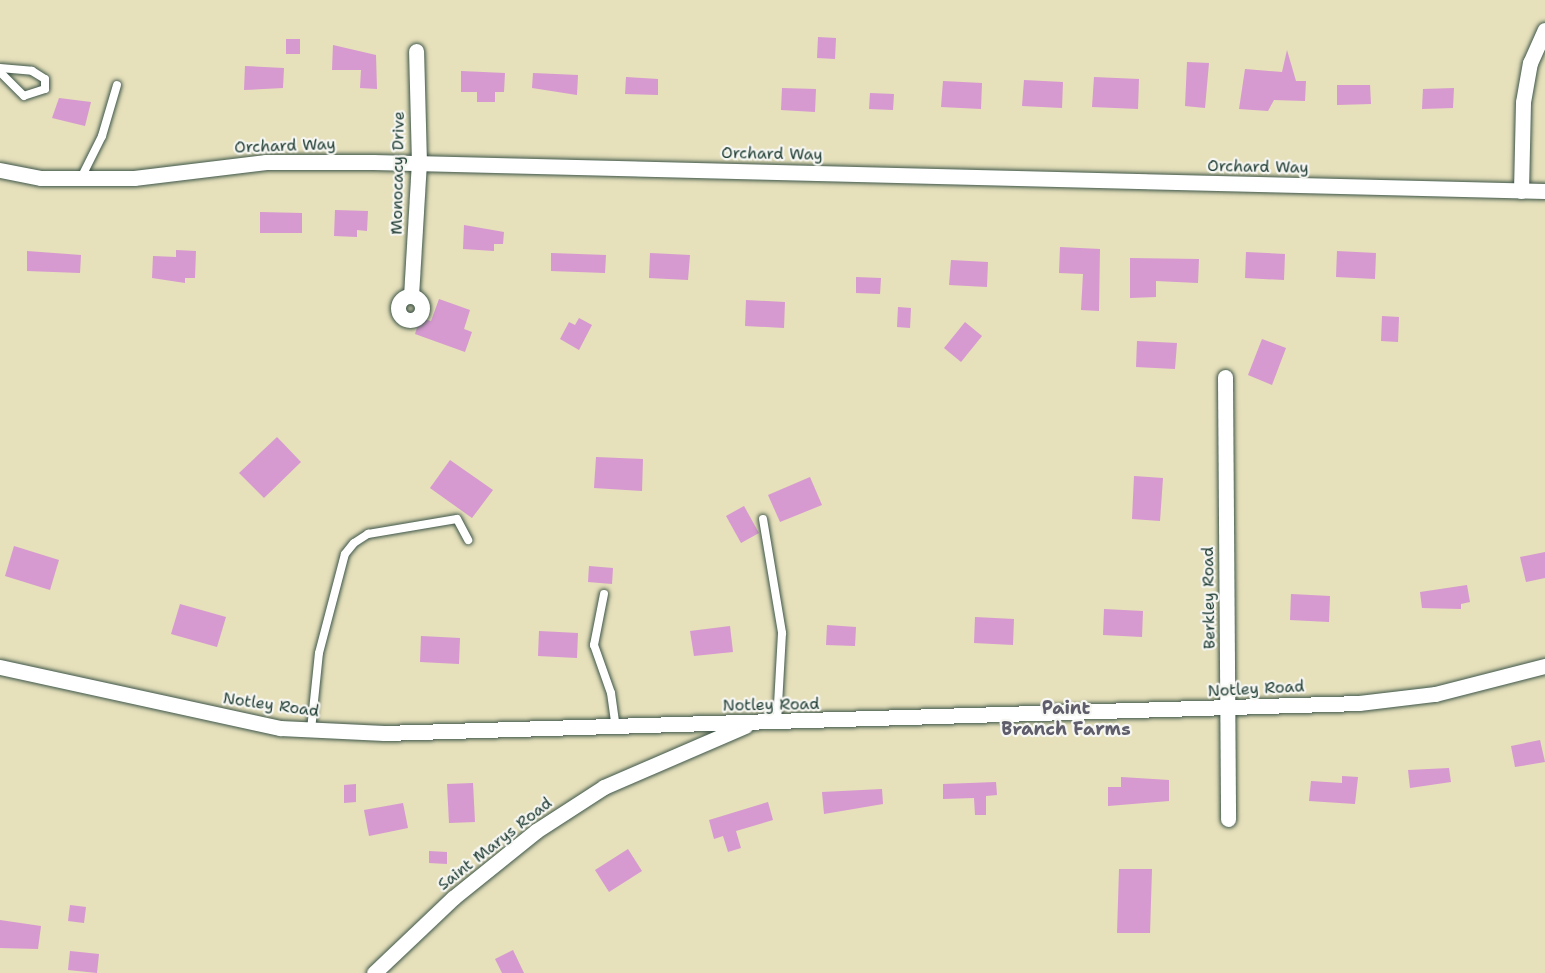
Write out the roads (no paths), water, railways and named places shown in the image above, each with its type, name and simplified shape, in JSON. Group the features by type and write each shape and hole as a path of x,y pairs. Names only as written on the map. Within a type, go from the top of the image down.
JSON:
{"street":[{"path":"1521,191 1522,102 1530,63 1545,30"},
{"name":"Monocacy Drive","path":"411,296 419,164 416,51"},
{"name":"Orchard Way","path":"0,171 134,178 266,162 1545,191"},
{"name":"Berkley Road","path":"1224,377 1229,709 1228,819"},
{"name":"Notley Road","path":"0,667 202,713 311,729 384,733 1229,709 1436,694 1545,666"},
{"name":"Saint Marys Road","path":"374,973 453,898 536,831 604,787 752,723"}],"lane":[{"path":"0,68 32,71 45,79 45,89 24,96 0,72"},
{"path":"81,177 102,136 117,85"},
{"path":"311,729 319,652 345,554 354,543 368,534 457,519 468,540"},
{"path":"763,519 782,633 777,723"},
{"path":"604,594 594,645 611,693 616,727"}],"district":[{"name":"Paint Branch Farms","path":"1066,719"}]}
